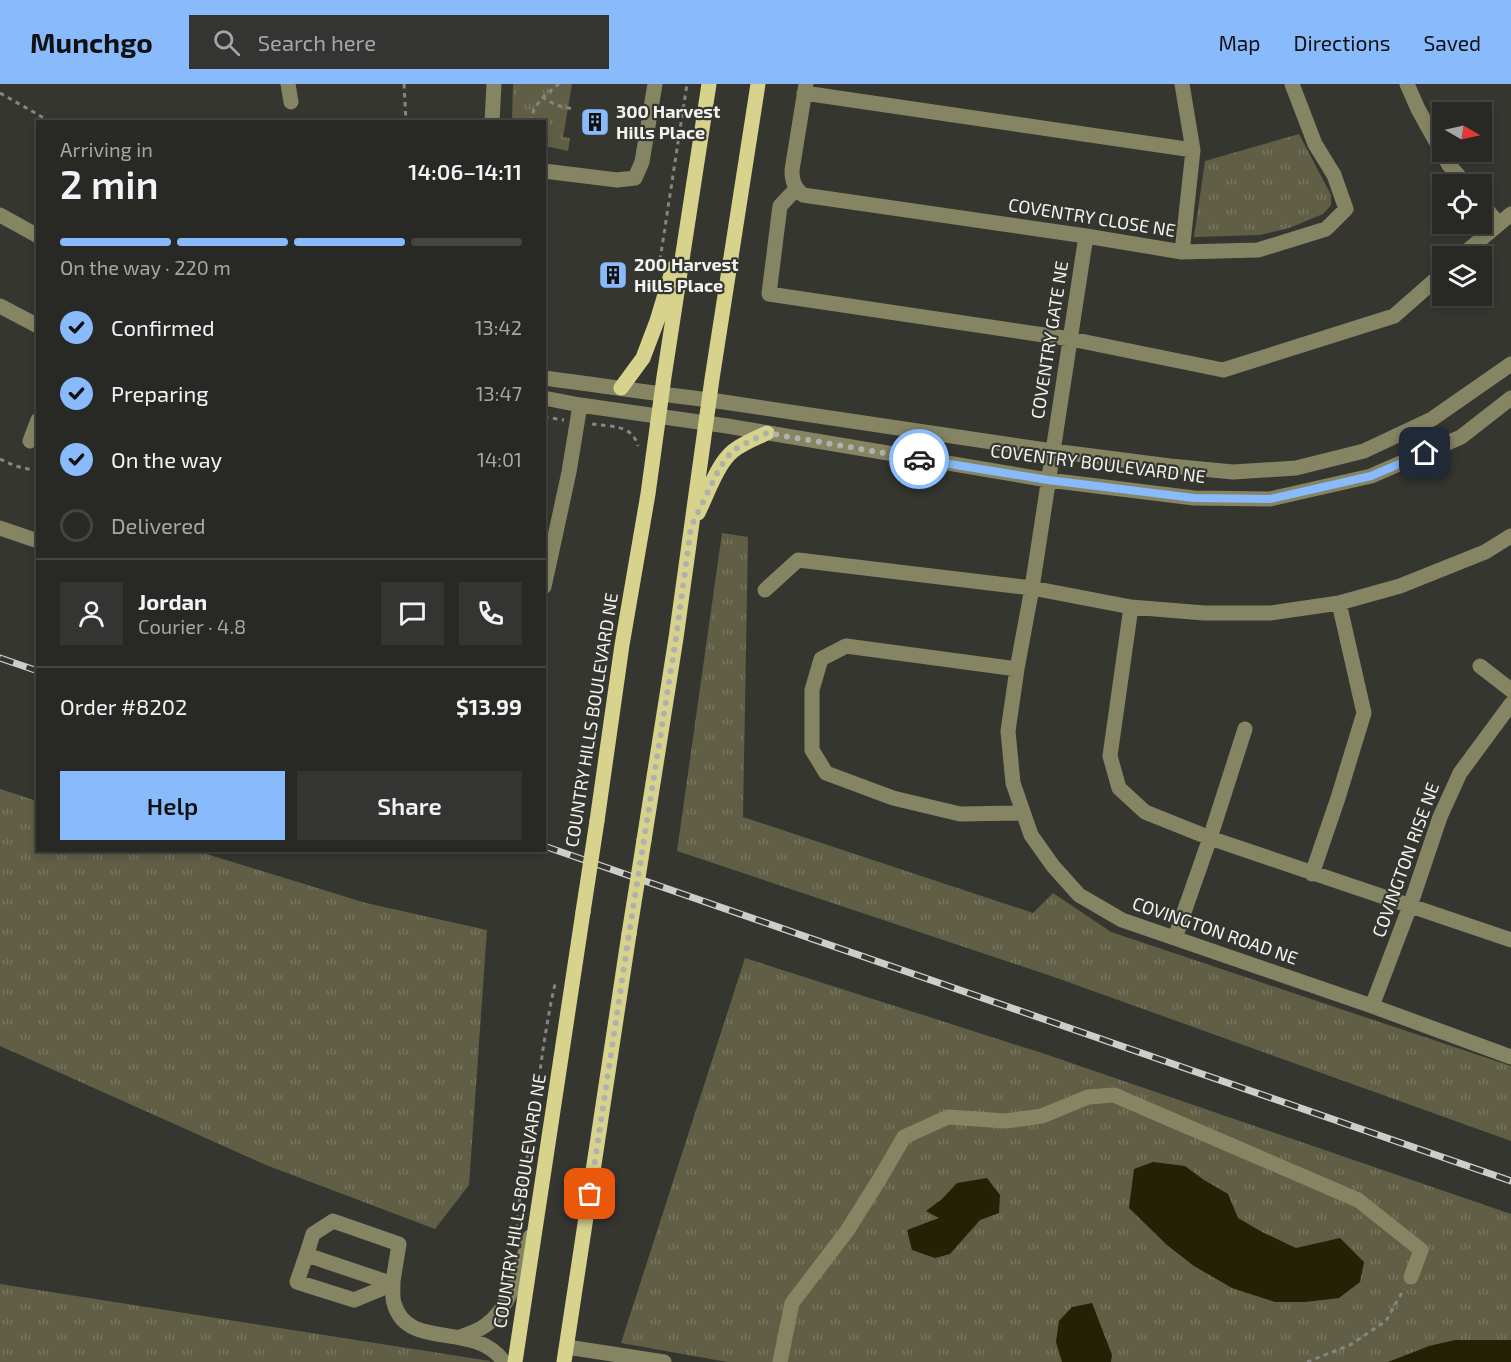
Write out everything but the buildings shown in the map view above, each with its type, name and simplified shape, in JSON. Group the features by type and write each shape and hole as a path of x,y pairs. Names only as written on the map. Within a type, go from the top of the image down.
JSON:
{"main road":[{"name":"COUNTRY HILLS BOULEVARD NE","path":"515,1362 709,84"},
{"path":"565,1354 676,638 758,84"},
{"path":"621,388 643,358 657,321 688,219"},
{"path":"691,527 719,469 731,452 767,433"}],"street":[{"path":"288,84 291,102"},
{"path":"492,120 494,84"},
{"path":"546,171 617,180 635,178 642,162 655,84"},
{"path":"1182,84 1193,150 1182,252"},
{"name":"COVENTRY CLOSE NE","path":"796,189 803,195 1182,252 1258,250 1326,229 1346,209 1334,175 1315,144 1292,84"},
{"path":"1407,84 1449,165 1457,174"},
{"path":"1193,150 805,89 792,170 792,182 796,189 780,206 769,294 1071,339 1223,370 1394,316 1432,283"},
{"path":"1473,246 1511,214"},
{"path":"0,215 36,235"},
{"path":"1492,216 1499,224"},
{"name":"COVENTRY GATE NE","path":"1053,450 1086,236"},
{"path":"0,306 36,325"},
{"name":"COVENTRY BOULEVARD NE","path":"546,378 1170,466 1233,472 1296,468 1364,451 1432,419 1511,364"},
{"name":"COVENTRY BOULEVARD NE","path":"546,398 1048,480 1194,498 1270,499 1371,476 1461,437 1511,398"},
{"path":"546,578 569,472 580,405"},
{"path":"30,441 36,425"},
{"name":"COVINGTON ROAD NE","path":"1053,450 1008,731 1013,783 1031,835 1053,866 1079,895 1122,920 1372,1006 1511,1058"},
{"path":"0,528 36,540"},
{"path":"765,590 798,560 1032,588 1131,606 1204,613 1270,613 1339,603 1400,586 1485,552 1510,539"},
{"path":"1312,874 1364,713 1339,603"},
{"path":"1131,606 1110,756 1119,788 1145,812 1312,874 1509,935"},
{"path":"1017,669 846,646 821,659 812,690 812,750 826,772 893,798 960,814 1023,813"},
{"path":"1480,666 1511,690"},
{"name":"COVINGTON RISE NE","path":"1372,1006 1410,906 1440,817 1460,773 1511,704"},
{"path":"1175,938 1245,729"},
{"path":"780,1362 792,1303 847,1231 904,1137 948,1117 1006,1121 1042,1116 1088,1097 1114,1095 1359,1200 1421,1250 1411,1278"},
{"path":"460,1337 488,1324 499,1313 508,1299 538,1216"},
{"path":"393,1284 354,1300 297,1282 313,1234 333,1221 399,1244 393,1284 393,1302 399,1316 411,1328 476,1341 499,1354 504,1362"},
{"path":"307,1253 310,1256 393,1284"},
{"path":"565,1354 663,1362"}],"path":[{"path":"404,84 406,120"},
{"path":"530,120 533,110 542,98 559,84"},
{"path":"659,268 687,84"},
{"path":"0,93 47,120"},
{"path":"542,98 556,105 573,109"},
{"path":"546,417 625,429 631,432 639,447"},
{"path":"0,459 36,470"},
{"path":"517,1233 519,1201 556,980"},
{"path":"1307,1362 1350,1345 1386,1321 1411,1278"}],"green space":[{"path":"513,84 572,84 563,137 570,138 568,151 546,146 546,120 512,120"},
{"path":"1299,134 1331,195 1331,205 1323,214 1289,228 1260,235 1194,237 1205,161"},
{"path":"722,533 748,537 743,817 1033,913 1053,893 1111,932 1511,1066 1511,1141 1054,977 677,851"},
{"path":"0,789 36,801 36,852 200,852 366,903 487,930 469,1185 435,1229 266,1165 0,1046"},
{"path":"745,958 1048,1055 1511,1214 1511,1362 727,1362 621,1343"},
{"path":"0,1284 490,1361 490,1362 0,1362"}],"shaded area":[{"path":"1153,1162 1185,1166 1228,1194 1238,1218 1296,1248 1340,1238 1364,1262 1360,1282 1339,1298 1305,1302 1275,1302 1232,1288 1194,1266 1167,1245 1129,1208 1134,1169"},
{"path":"987,1178 1000,1195 999,1213 980,1220 950,1254 935,1258 912,1250 907,1230 939,1218 926,1211 942,1199 957,1183"},
{"path":"1092,1303 1112,1355 1111,1362 1062,1362 1056,1342 1059,1321 1072,1307"},
{"path":"1455,1340 1511,1340 1511,1362 1388,1362 1429,1346"}],"railway":[{"path":"0,658 36,670"},
{"path":"546,847 1511,1181"}],"way so far":[{"path":"590,1194 691,527 719,469 731,452 767,433 919,459"}],"place":[{"name":"300 Harvest Hills Place","path":"595,122"},
{"name":"200 Harvest Hills Place","path":"613,275"}],"route":[{"path":"919,459 1048,480 1194,498 1270,499 1371,476 1425,453"}]}
